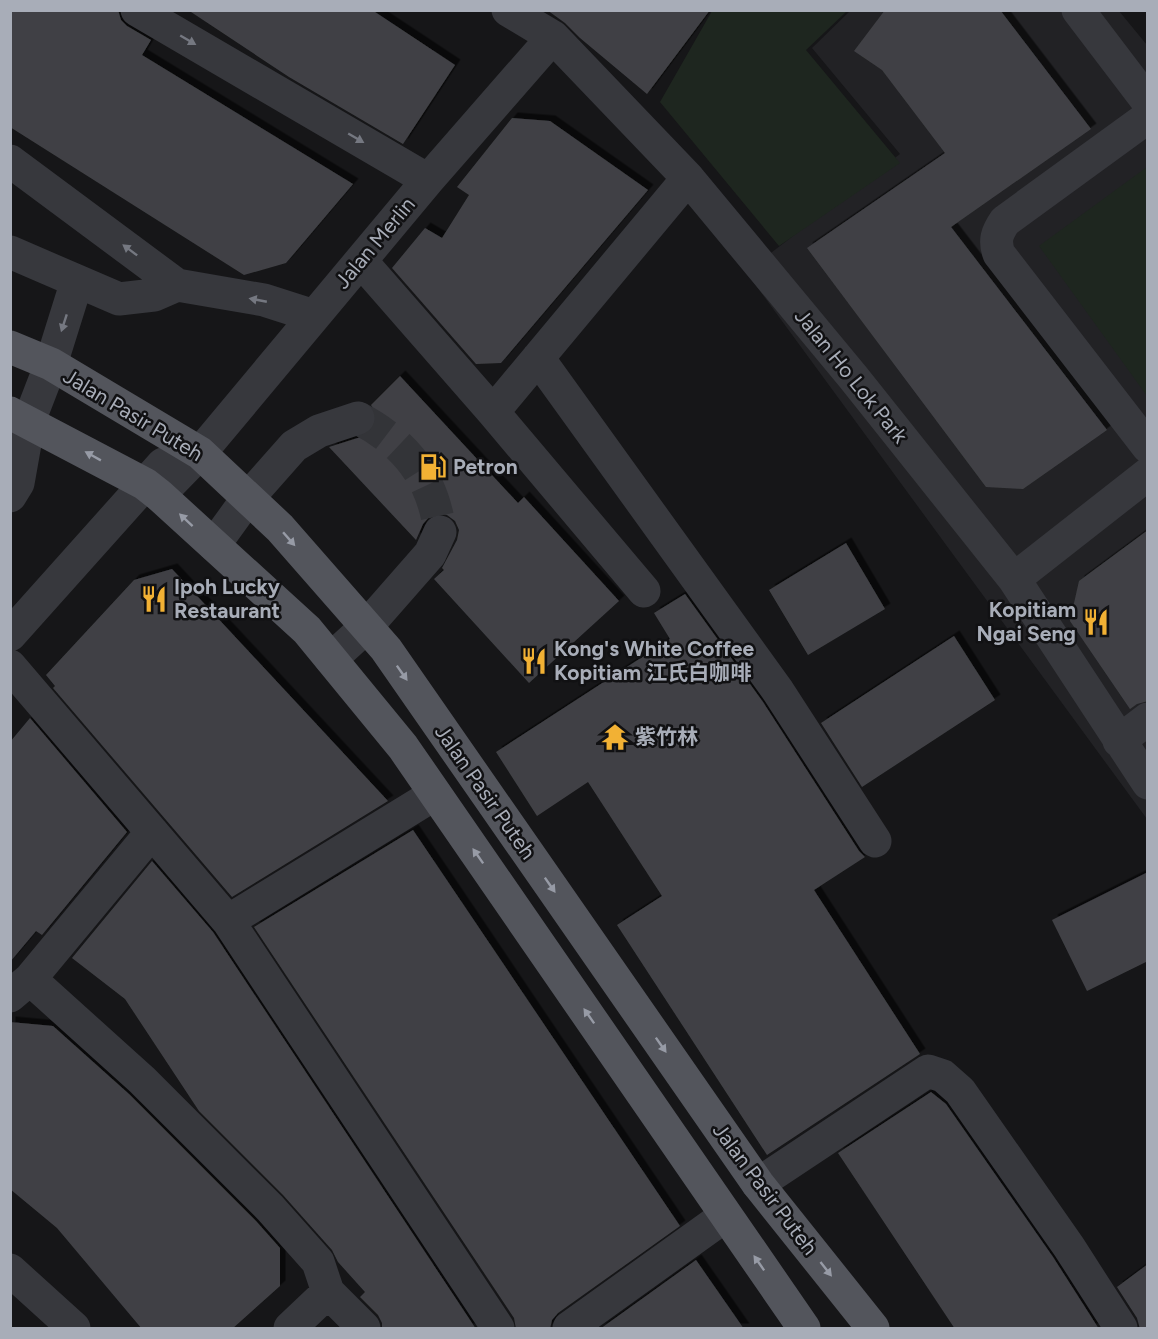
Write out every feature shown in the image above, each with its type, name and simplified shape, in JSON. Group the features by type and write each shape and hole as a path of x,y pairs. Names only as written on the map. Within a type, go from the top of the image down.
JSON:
{"main road":[{"name":"Jalan Pasir Puteh","path":"10,347 51,364 191,447 280,528 386,649 758,1184 873,1329"},
{"name":"Jalan Pasir Puteh","path":"20,417 152,490 307,630 403,747 804,1329"}],"street":[{"path":"137,10 428,180"},
{"name":"Jalan Ho Lok Park","path":"508,10 554,37 688,178 853,377 1014,579 1148,783"},
{"path":"1078,10 1148,102"},
{"name":"Jalan Merlin","path":"152,490 314,316 428,180 554,37"},
{"path":"1148,117 1005,221 995,243 999,254 1148,447"},
{"path":"10,161 177,285 264,300 314,316"},
{"path":"493,412 688,178"},
{"path":"10,252 119,299 154,295 177,285"},
{"path":"361,261 493,412 644,591"},
{"path":"10,496 18,483 20,417 51,364 77,281"},
{"path":"538,358 778,690 875,841"},
{"path":"214,545 248,498 294,446 319,431 358,418"},
{"path":"1014,579 1148,474"},
{"path":"10,635 152,490"},
{"path":"331,659 366,627 430,554 440,532"},
{"path":"10,666 228,921 498,1329"},
{"path":"1119,741 1148,719"},
{"path":"228,921 435,794"},
{"path":"152,832 20,988 142,1080 270,1208 318,1262 328,1292 364,1329"},
{"path":"758,1184 928,1071 943,1076 960,1091 1069,1247 1121,1329"},
{"path":"569,1329 725,1216"},
{"path":"10,1270 74,1329"},
{"path":"290,1329 328,1292"}],"shaded area":[{"path":"712,11 847,11 806,50 900,163 779,246 660,102"},
{"path":"850,11 1119,11 1147,45 1147,819 746,272 900,154 812,48"},
{"path":"1147,167 1147,396 1039,246"}],"building":[{"path":"10,10 118,10 121,20 127,26 151,40 142,55 353,184 286,263 244,275 10,127"},
{"path":"188,10 372,10 455,65 403,144 289,77"},
{"path":"547,10 710,10 647,94"},
{"path":"885,10 1000,10 1091,129 951,227 1107,430 1023,489 986,487 807,248 945,153 882,70 854,51"},
{"path":"512,118 550,121 648,190 501,363 476,364 392,268 425,228 442,238 469,195 457,187"},
{"path":"400,376 518,503 524,497 619,601 529,683 434,579 444,570 442,568 457,540 459,530 455,521 447,515 438,513 430,516 423,524 416,540 329,447 364,436 372,431 376,413 371,405"},
{"path":"1148,530 1148,701 1130,709 1070,621 1079,581"},
{"path":"846,543 885,609 808,655 769,590"},
{"path":"172,569 388,801 232,897 53,688 55,686 46,675 134,580"},
{"path":"685,594 763,702 865,857 814,890 920,1054 767,1155 617,925 662,896 588,782 537,816 496,752 670,639 654,613"},
{"path":"954,636 995,700 862,787 821,723"},
{"path":"30,718 127,832 42,935 36,931 10,962 10,742"},
{"path":"413,830 680,1226 558,1313 552,1320 550,1329 516,1329 514,1318 254,927"},
{"path":"152,861 213,932 476,1329 382,1329 378,1315 360,1297 365,1292 338,1262 332,1250 283,1195 199,1111 125,999 72,958"},
{"path":"1148,872 1148,961 1087,991 1052,920"},
{"path":"10,1022 53,1026 129,1094 280,1248 280,1286 232,1329 142,1329 57,1228 10,1189"},
{"path":"931,1092 946,1104 1053,1257 1099,1329 955,1329 838,1153"},
{"path":"696,1260 744,1329 600,1329"},
{"path":"1148,1264 1148,1329 1140,1329 1137,1318 1117,1287"}],"tunnel":[{"path":"358,418 390,439 414,464 431,495 440,532"}],"place":[{"name":"Petron","path":"433,467"},
{"name":"Ipoh Lucky Restaurant","path":"154,599"},
{"name":"Kopitiam Ngai Seng","path":"1096,622"},
{"name":"Kong's White Coffee Kopitiam 江氏白咖啡","path":"534,661"},
{"name":"紫竹林","path":"615,737"}]}
